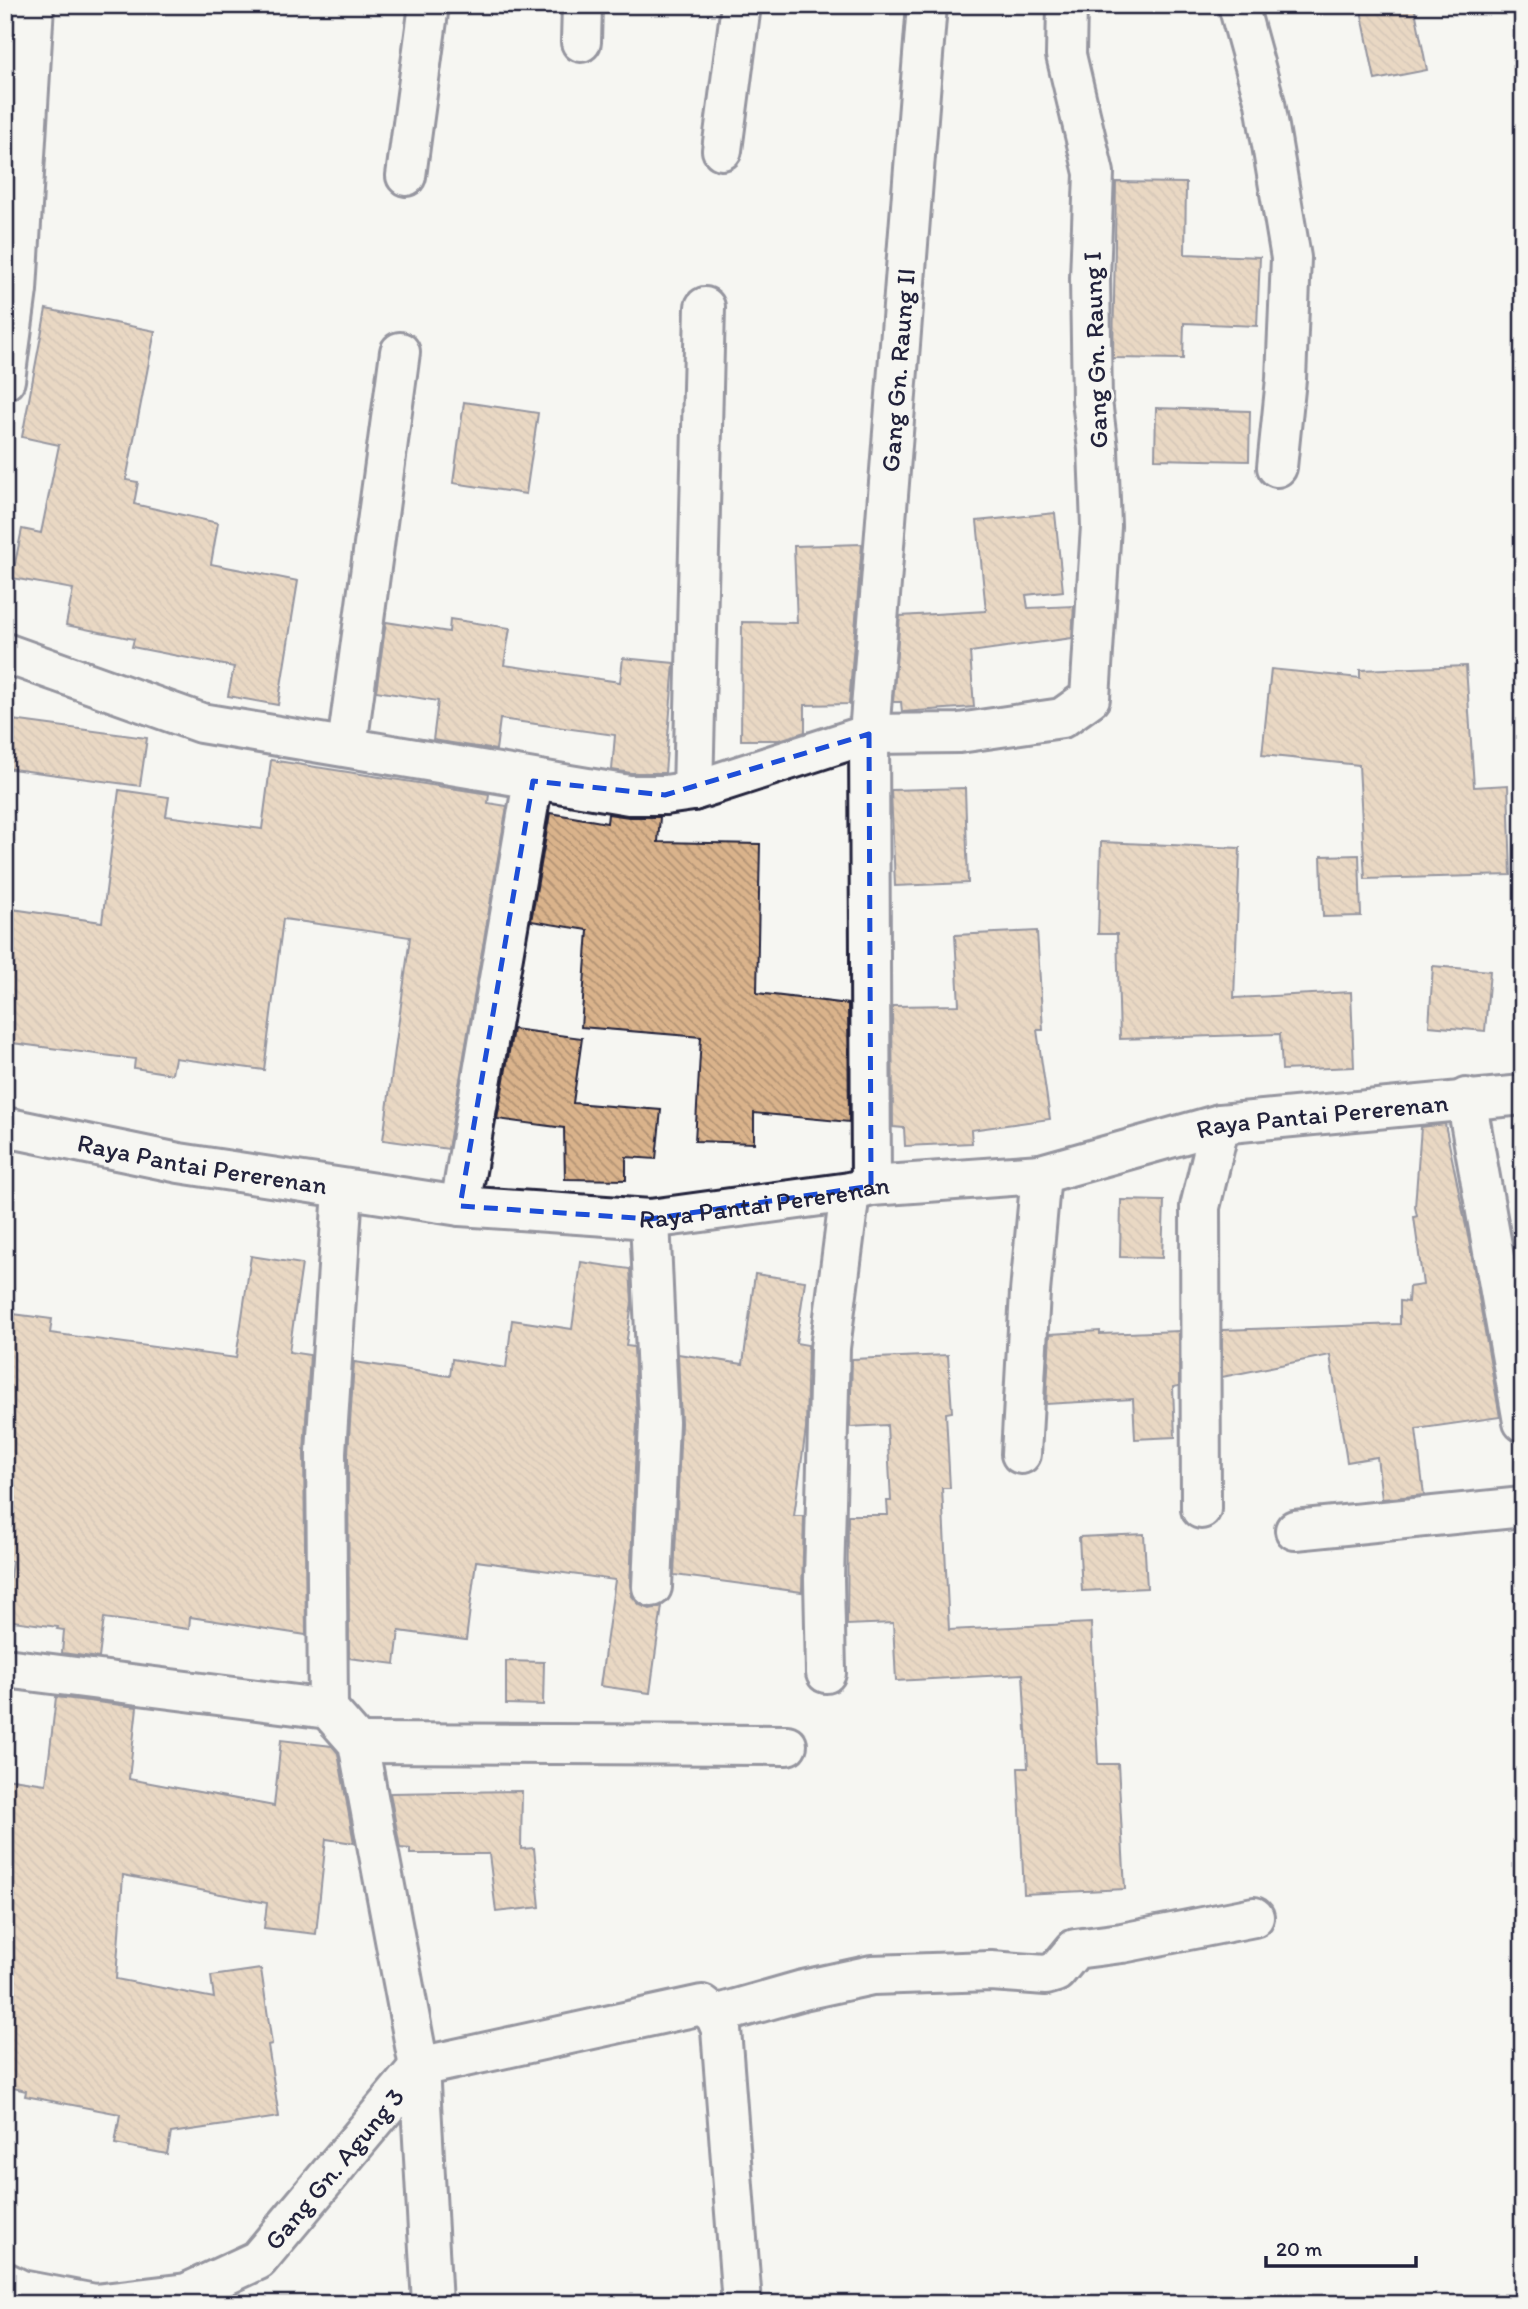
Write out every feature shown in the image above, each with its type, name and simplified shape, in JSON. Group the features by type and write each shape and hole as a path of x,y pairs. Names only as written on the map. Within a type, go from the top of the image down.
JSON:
{"street":[{"path":"5,380 34,5"},
{"path":"406,176 429,5"},
{"path":"722,150 741,5"},
{"name":"Gang Gn. Raung II","path":"826,1673 824,1580 830,1348 861,1189 869,734 927,5"},
{"name":"Gang Gn. Raung I","path":"869,734 959,733 1062,718 1090,698 1101,526 1098,449 1092,401 1090,278 1094,173 1066,55 1067,5"},
{"path":"1238,5 1265,103 1291,258 1286,379 1277,467"},
{"path":"693,791 705,307"},
{"path":"347,746 400,352"},
{"path":"5,653 201,723 347,746 533,781 629,795 665,795 693,791 869,734"},
{"path":"460,1206 533,781"},
{"name":"Raya Pantai Pererenan","path":"5,1127 178,1163 343,1190 460,1206 650,1219 861,1189 1041,1174 1220,1124 1522,1091"},
{"path":"1466,1098 1523,1422"},
{"path":"1201,1509 1200,1207 1220,1124"},
{"path":"1021,1454 1030,1292 1041,1174"},
{"path":"343,1190 326,1452 328,1709 358,1743 419,2067 432,2304"},
{"path":"650,1219 659,1422 652,1587"},
{"path":"1295,1530 1523,1507"},
{"path":"5,1668 328,1709"},
{"path":"358,1743 787,1745"},
{"path":"715,2015 803,1990 872,1975 990,1971 1046,1975 1056,1972 1075,1949 1122,1943 1254,1917"},
{"path":"419,2067 702,2005 715,2015 721,2029 742,2304"},
{"name":"Gang Gn. Agung 3","path":"5,2282 21,2290 95,2304 186,2298 258,2260 419,2067"}],"highlighted area":[{"path":"869,734 871,1186 650,1219 460,1206 533,781 665,795"}],"building":[{"path":"1360,5 1414,5 1427,70 1375,80"},
{"path":"1116,182 1186,183 1185,254 1260,257 1257,326 1184,323 1183,359 1113,358"},
{"path":"46,309 155,331 126,480 138,482 134,504 218,523 211,564 298,581 278,705 228,696 234,667 132,647 134,639 66,625 73,589 12,578 22,529 41,533 59,445 22,437"},
{"path":"464,402 538,413 526,494 453,483"},
{"path":"1156,408 1250,411 1249,461 1155,459"},
{"path":"1055,513 1063,591 1026,595 1028,608 1074,606 1072,638 970,652 974,707 902,712 901,702 893,702 900,616 986,611 977,521"},
{"path":"862,544 849,704 805,705 805,732 779,740 741,740 742,622 797,623 794,546"},
{"path":"450,619 510,628 504,665 620,682 623,658 674,663 665,773 612,770 615,735 500,719 496,750 433,740 438,701 376,691 386,622 449,632"},
{"path":"1466,666 1474,787 1508,785 1511,875 1365,879 1359,765 1262,755 1271,669 1360,678 1360,670"},
{"path":"5,719 147,738 140,786 5,768"},
{"path":"271,760 489,794 488,803 507,806 448,1149 383,1140 410,937 283,919 264,1070 175,1058 172,1074 134,1068 135,1059 5,1042 5,908 102,922 119,790 169,797 166,816 262,829"},
{"path":"965,788 968,883 895,886 891,790"},
{"path":"550,813 607,823 608,814 660,817 658,842 760,844 757,993 848,1004 849,1122 754,1113 754,1143 695,1141 701,1037 581,1027 588,930 531,921"},
{"path":"1101,842 1240,848 1234,998 1351,992 1354,1067 1282,1070 1280,1034 1120,1039 1117,934 1098,934"},
{"path":"1359,855 1361,916 1323,917 1321,856"},
{"path":"1037,931 1043,1030 1037,1030 1050,1119 971,1130 972,1143 905,1146 904,1128 893,1127 892,1006 959,1005 955,935"},
{"path":"1433,966 1490,971 1485,1031 1429,1026"},
{"path":"513,1029 582,1038 573,1103 661,1110 656,1159 626,1157 626,1180 565,1179 564,1128 497,1119"},
{"path":"1445,1124 1500,1417 1416,1429 1424,1495 1382,1499 1377,1457 1347,1462 1330,1355 1222,1377 1222,1330 1400,1324 1400,1301 1408,1302 1409,1287 1423,1285 1414,1217 1417,1216 1415,1207 1421,1127"},
{"path":"1121,1200 1164,1201 1162,1258 1120,1257"},
{"path":"1523,1249 1523,1294 1515,1251"},
{"path":"251,1256 302,1264 289,1352 310,1355 304,1452 306,1635 190,1617 189,1629 104,1618 99,1658 62,1653 64,1630 5,1620 12,1561 5,1560 5,1313 52,1319 50,1333 236,1358"},
{"path":"581,1262 630,1269 632,1302 626,1346 634,1347 637,1422 630,1586 632,1596 640,1605 650,1609 662,1606 650,1693 600,1686 615,1580 476,1561 466,1640 399,1631 395,1664 349,1658 348,1453 354,1362 450,1376 452,1359 506,1368 512,1320 572,1329"},
{"path":"755,1274 805,1281 796,1343 808,1345 806,1429 794,1516 804,1516 802,1592 674,1575 681,1423 678,1354 743,1364"},
{"path":"1100,1331 1100,1334 1179,1331 1179,1386 1173,1387 1175,1437 1135,1439 1133,1399 1046,1404 1050,1334"},
{"path":"948,1355 952,1412 946,1413 950,1488 942,1488 949,1630 1091,1623 1098,1764 1118,1764 1125,1889 1024,1894 1018,1768 1028,1768 1023,1674 896,1681 893,1623 847,1625 848,1515 888,1515 887,1501 891,1501 887,1425 850,1427 852,1359"},
{"path":"1144,1534 1147,1588 1082,1591 1079,1537"},
{"path":"506,1661 544,1662 543,1705 506,1704"},
{"path":"56,1697 137,1707 129,1779 274,1806 281,1740 332,1746 338,1753 354,1843 326,1839 316,1934 264,1928 267,1903 123,1875 116,1979 214,1998 211,1976 261,1969 272,2044 268,2045 279,2117 171,2133 167,2154 115,2144 120,2114 25,2096 26,2091 5,2086 5,1778 46,1784"},
{"path":"522,1791 521,1849 534,1848 540,1907 496,1912 489,1854 410,1854 410,1849 400,1848 390,1793"}]}
